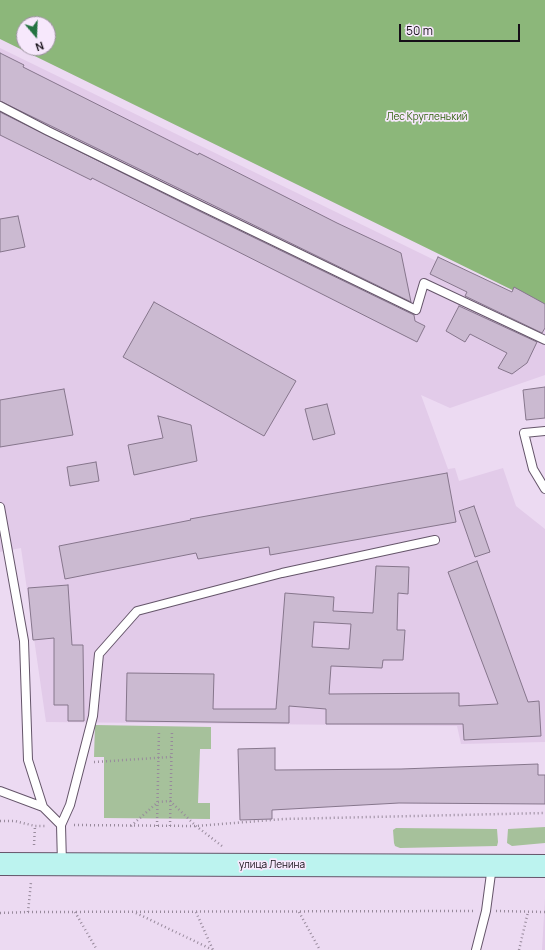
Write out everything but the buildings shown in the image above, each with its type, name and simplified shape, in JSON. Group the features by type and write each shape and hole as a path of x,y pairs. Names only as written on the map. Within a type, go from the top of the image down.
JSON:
{"main road":[{"name":"улица Ленина","path":"0,864 545,866"}],"lane":[{"path":"0,106 48,131 416,310 424,283 545,340"},
{"path":"545,431 524,433 533,469 545,489"},
{"path":"0,507 24,641 28,760 43,807"},
{"path":"62,865 62,825 70,805 93,716 99,654 137,611 282,573 435,540"},
{"path":"0,791 43,807 62,825"},
{"path":"476,950 486,911 492,866"}],"path":[{"path":"157,826 160,730"},
{"path":"170,826 172,730"},
{"path":"81,763 171,757"},
{"path":"131,826 158,802 170,802 196,826"},
{"path":"0,821 15,821 35,826 196,826 284,819 545,813"},
{"path":"75,912 97,950"},
{"path":"134,912 213,950 196,912"},
{"path":"299,912 320,950"},
{"path":"519,950 528,912"},
{"path":"0,913 545,912"}],"shaded area":[{"path":"0,48 545,314 545,375 450,408 421,395 448,469 455,468 459,481 503,468 516,506 545,529 545,742 461,744 457,726 46,722 21,548 0,552"},
{"path":"545,898 545,950 542,950"}],"green space":[{"name":"Лес Кругленький","path":"0,0 545,0 545,306 35,56 56,56 56,16 16,16 16,47 0,39"},
{"path":"95,725 211,727 211,749 200,749 198,803 210,803 210,819 104,818 104,757 94,757"},
{"path":"545,827 545,843 512,846 507,843 508,829"},
{"path":"396,828 497,829 498,842 497,846 400,848 395,846 394,843 393,830"}]}
